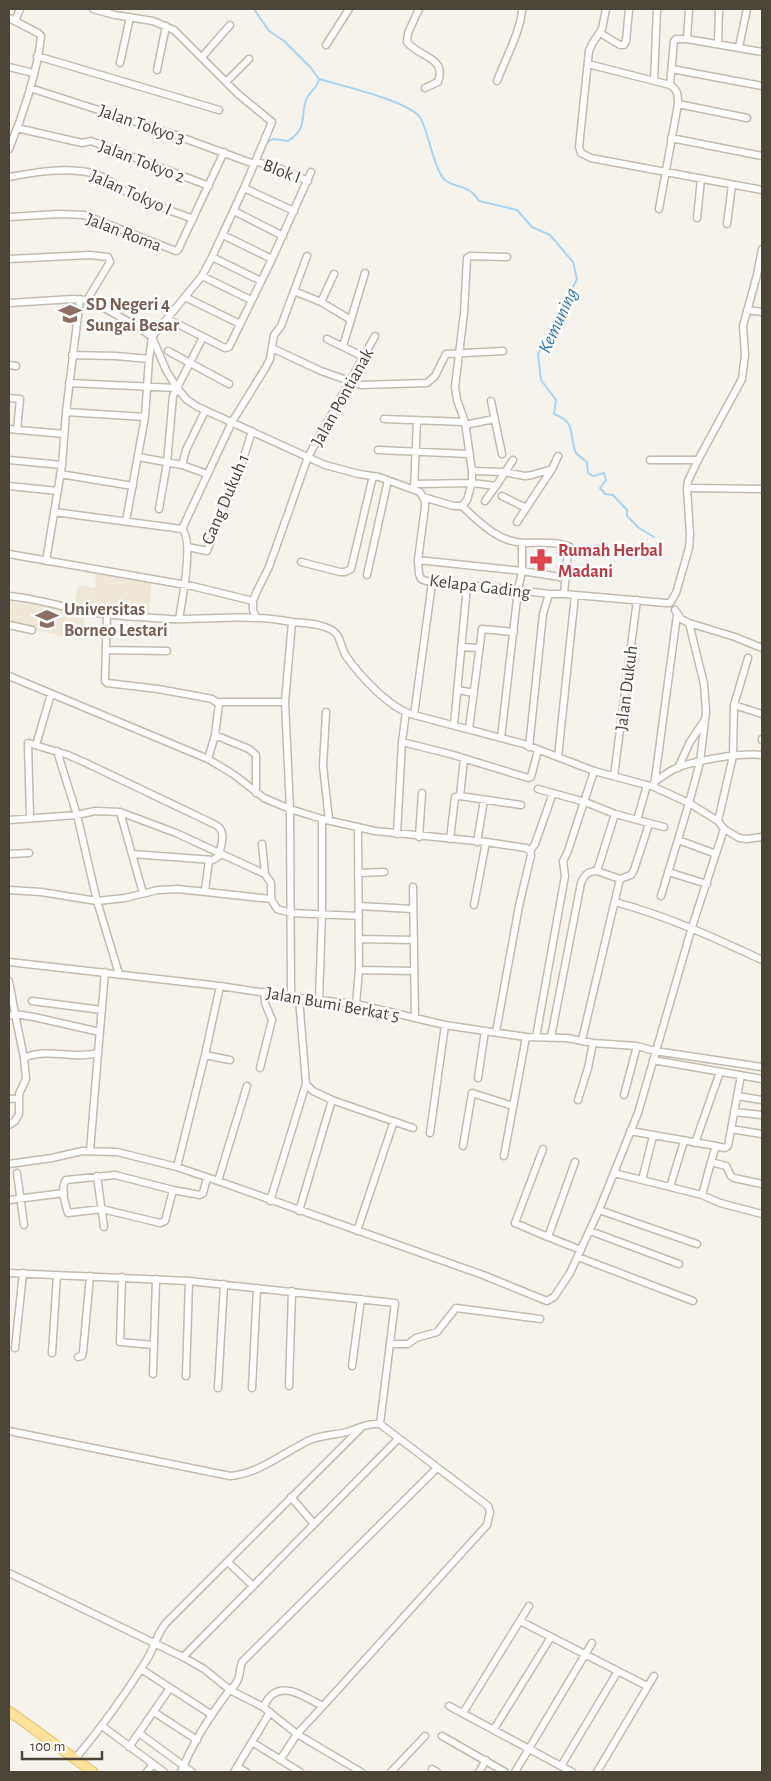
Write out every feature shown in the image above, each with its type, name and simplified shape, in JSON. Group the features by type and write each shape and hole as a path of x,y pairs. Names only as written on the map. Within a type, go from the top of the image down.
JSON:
{"main road":[{"path":"9,1711 93,1772"}],"street":[{"path":"9,149 30,88 41,39 40,34 12,20 20,9"},
{"path":"94,9 115,15 153,21 166,26 178,34 226,82 272,122 234,211 202,276 152,337 144,417 126,521"},
{"path":"326,45 349,9"},
{"path":"419,9 408,33 407,42 417,52 437,62 440,67 438,82 425,88"},
{"path":"497,81 517,31 522,9"},
{"path":"606,9 604,23 592,44 588,64 579,147 581,153 591,158 762,190"},
{"path":"600,33 620,45 624,45 629,9"},
{"path":"654,81 657,9"},
{"path":"687,39 689,9"},
{"path":"718,44 720,9"},
{"path":"740,47 747,9"},
{"path":"120,64 130,17"},
{"path":"202,57 230,25"},
{"path":"157,70 166,26"},
{"path":"670,85 674,40 687,39 762,52"},
{"path":"37,56 219,110"},
{"path":"226,82 249,60"},
{"path":"588,64 670,85 678,94 678,104 659,210"},
{"path":"9,67 33,73"},
{"path":"672,69 762,86"},
{"name":"Jalan Tokyo 3","path":"30,88 255,162"},
{"path":"678,104 747,118"},
{"name":"Jalan Tokyo 2","path":"17,128 82,143 91,141 209,186"},
{"path":"671,138 762,156"},
{"path":"193,219 224,152"},
{"name":"Blok I","path":"255,162 271,167 272,165 308,181"},
{"name":"Jalan Tokyo I","path":"9,176 61,170 93,173 107,178 128,193 193,219"},
{"path":"168,319 228,348 283,236 311,172"},
{"path":"697,218 701,179"},
{"path":"727,224 732,185"},
{"path":"244,188 294,211"},
{"path":"234,211 283,236"},
{"name":"Jalan Roma","path":"9,217 59,214 84,215 176,251 193,219"},
{"path":"223,235 272,258"},
{"name":"Kelapa Gading","path":"423,497 425,506 418,560 421,579 432,583 670,603 673,600 689,548 688,481 742,379 745,355 743,326 762,249"},
{"path":"9,259 90,256 108,257 110,262 84,300 72,355 62,465 46,561"},
{"path":"182,529 232,422 266,367 274,335 281,326 307,256"},
{"path":"462,506 472,483 465,424 456,393 458,353 464,313 468,257 507,257"},
{"path":"212,258 261,281"},
{"path":"343,346 365,273"},
{"path":"321,302 334,274"},
{"path":"202,276 252,300"},
{"path":"294,291 321,302 351,320"},
{"path":"185,297 240,324"},
{"path":"9,303 65,299 84,300 126,320 152,337 166,370 187,400 205,410 334,468 415,487 472,483 496,486"},
{"path":"748,310 762,312"},
{"name":"Jalan Pontianak","path":"253,602 269,567 308,457 375,336"},
{"path":"159,509 167,463 173,396 203,337"},
{"path":"327,339 364,356"},
{"path":"272,348 350,382 369,385 427,383 435,376 446,354 503,351"},
{"path":"168,351 229,384"},
{"path":"72,355 149,359"},
{"path":"69,383 177,388"},
{"path":"9,398 20,399 18,430"},
{"path":"491,401 502,454"},
{"path":"182,465 186,450 205,410"},
{"path":"66,412 144,417"},
{"path":"384,419 465,424 494,419"},
{"path":"417,421 415,487 423,497 454,506 462,506 486,528 501,537 522,543 538,542 570,547 568,549 564,594"},
{"path":"9,429 64,434"},
{"name":"Gang Dukuh 1","path":"188,547 207,551 241,466 252,431"},
{"path":"378,450 469,454"},
{"path":"517,522 552,469 558,456"},
{"path":"138,457 182,465 207,474"},
{"path":"9,460 62,465"},
{"path":"485,501 513,460"},
{"path":"650,460 698,460"},
{"path":"472,471 532,475 552,469"},
{"path":"60,474 133,486"},
{"path":"301,562 340,572 346,572 351,568 373,476"},
{"path":"368,575 388,480"},
{"path":"9,486 58,491"},
{"path":"691,488 762,489"},
{"path":"502,496 526,508"},
{"path":"54,512 182,529 185,532 188,547 179,619"},
{"path":"501,738 518,590 522,571 522,543"},
{"path":"9,554 184,584 253,602 256,618"},
{"path":"418,560 522,571 566,578"},
{"path":"414,715 432,583"},
{"path":"454,725 467,586"},
{"path":"529,746 543,614 549,594"},
{"path":"558,757 575,595"},
{"path":"9,596 28,598 81,611 179,619 256,618 313,624 333,631 339,636 344,653 355,668 393,705 406,712 529,746 594,771 652,785 718,821 724,828 742,839 762,837"},
{"name":"Jalan Dukuh","path":"614,776 637,600"},
{"path":"637,820 652,785 676,612 689,623 735,637 762,648"},
{"path":"107,613 105,681 107,683 158,689 218,702 285,702"},
{"path":"291,995 290,809 285,702 292,622"},
{"path":"661,896 700,762 705,720 704,684 689,623"},
{"path":"9,626 32,630"},
{"path":"469,729 482,629 514,632"},
{"path":"461,647 479,648"},
{"path":"106,650 167,651"},
{"path":"718,821 733,756 734,705 748,658"},
{"path":"9,676 208,759 233,774 256,792 290,809 326,820 397,834 486,842 530,851"},
{"path":"458,690 474,693"},
{"path":"36,745 51,694"},
{"path":"208,759 220,707 218,702"},
{"path":"734,705 762,714"},
{"path":"319,1000 326,820 323,766 326,712"},
{"path":"397,834 402,742 406,712"},
{"path":"678,768 690,742 705,720"},
{"path":"215,735 249,749 256,755 256,792"},
{"path":"402,742 528,778 531,776 538,750"},
{"path":"30,818 28,743 57,751 152,793 222,828 224,834 217,858 209,860 132,854"},
{"path":"57,751 76,815 97,901 119,974"},
{"path":"652,785 678,768 733,756 762,755"},
{"path":"460,796 464,759"},
{"path":"536,1037 564,884 563,861 585,802 594,771"},
{"path":"538,789 585,802 615,814 664,827"},
{"path":"496,1032 519,906 531,855 530,851 539,836 553,793"},
{"path":"419,836 422,794"},
{"path":"450,839 455,797 460,796 521,806"},
{"path":"477,842 484,800"},
{"path":"9,820 76,815 95,811 120,812 220,852 265,874"},
{"path":"120,812 143,893"},
{"path":"597,871 615,814"},
{"path":"551,1037 584,875 591,871 597,871 620,879 631,876 649,824"},
{"path":"356,1004 359,970 358,827"},
{"path":"9,1164 90,1150 117,1152 177,1167 483,1275 547,1301 554,1297 564,1284 590,1231 638,1113 692,927 724,828"},
{"path":"678,840 716,854"},
{"path":"474,905 486,842"},
{"path":"262,844 265,874 271,883 271,900 277,909 291,913 359,916"},
{"path":"9,854 29,853"},
{"path":"205,891 209,860"},
{"path":"358,873 384,872"},
{"path":"668,872 706,884"},
{"path":"582,1040 620,879"},
{"path":"413,886 415,1018"},
{"path":"9,890 41,892 97,901 178,889 271,900"},
{"path":"615,902 645,910 692,927 762,960"},
{"path":"359,906 413,909"},
{"path":"359,939 414,940"},
{"name":"Jalan Bumi Berkat 5","path":"9,962 105,972 356,1004 445,1025 526,1037 551,1037 637,1046 656,1051 762,1067"},
{"path":"359,970 414,971"},
{"path":"90,1150 105,972"},
{"path":"9,981 12,1015 24,1058 26,1079 19,1098 19,1114 15,1121 9,1125"},
{"path":"177,1167 220,986"},
{"path":"260,1068 272,1020 265,1003 264,992"},
{"path":"270,1201 306,1084 299,998"},
{"path":"32,1001 102,1010"},
{"path":"12,1015 51,1020 100,1032"},
{"path":"430,1133 445,1025"},
{"path":"478,1078 485,1031"},
{"path":"504,1156 526,1037"},
{"path":"578,1100 588,1068 593,1042"},
{"path":"624,1096 637,1046"},
{"path":"24,1058 36,1054 49,1053 85,1057 98,1053"},
{"path":"205,1054 230,1060"},
{"path":"653,1060 762,1079"},
{"path":"695,1143 720,1072"},
{"path":"630,1131 725,1148 728,1146 741,1075"},
{"path":"306,1084 313,1091 332,1100 413,1128"},
{"path":"218,1181 247,1086"},
{"path":"464,1146 472,1093 513,1106"},
{"path":"737,1096 762,1100"},
{"path":"9,1099 19,1098"},
{"path":"299,1211 332,1100"},
{"path":"734,1112 762,1115"},
{"path":"358,1231 394,1121"},
{"path":"731,1129 762,1134"},
{"path":"642,1180 653,1136"},
{"path":"670,1187 684,1141"},
{"path":"702,1195 716,1146"},
{"path":"543,1149 516,1223 579,1253 693,1301"},
{"path":"548,1237 575,1162"},
{"path":"711,1162 726,1166 730,1176 762,1184"},
{"path":"17,1173 24,1225"},
{"path":"614,1173 702,1195 720,1203 762,1214"},
{"path":"173,1190 167,1215 163,1223 102,1209 68,1212 64,1183 66,1180 114,1175 201,1195 207,1178"},
{"path":"97,1176 104,1227"},
{"path":"9,1200 64,1193"},
{"path":"599,1210 697,1244"},
{"path":"590,1231 679,1264"},
{"path":"9,1273 189,1281 396,1303 380,1424"},
{"path":"15,1348 23,1273"},
{"path":"52,1352 57,1275"},
{"path":"78,1357 82,1356 83,1352 90,1276"},
{"path":"122,1277 120,1342 154,1345"},
{"path":"153,1374 156,1279"},
{"path":"186,1376 189,1281"},
{"path":"218,1388 224,1284"},
{"path":"252,1388 257,1288"},
{"path":"289,1386 292,1291"},
{"path":"352,1366 360,1299"},
{"path":"390,1344 408,1344 416,1338 438,1332 456,1308 540,1319"},
{"path":"75,1759 102,1726 141,1669 166,1623 365,1424"},
{"path":"9,1431 230,1476 251,1472 324,1435 349,1431 365,1424 380,1424 488,1506 490,1512 487,1525 297,1734 280,1760"},
{"path":"183,1656 398,1439"},
{"path":"180,1772 212,1715 239,1678 239,1668 242,1662 437,1468"},
{"path":"291,1498 314,1524"},
{"path":"228,1562 252,1586"},
{"path":"9,1573 183,1656 204,1669 230,1690 263,1707 297,1734 361,1772"},
{"path":"464,1713 529,1606"},
{"path":"520,1621 647,1686"},
{"path":"494,1730 551,1637"},
{"path":"515,1772 592,1643"},
{"path":"141,1669 212,1715"},
{"path":"562,1766 618,1671"},
{"path":"596,1772 654,1676"},
{"path":"129,1748 170,1688"},
{"path":"263,1707 272,1694 280,1691 288,1691 304,1696 323,1706"},
{"path":"449,1706 572,1772"},
{"path":"154,1712 197,1740"},
{"path":"246,1772 235,1769 270,1712"},
{"path":"102,1726 129,1748 164,1772"},
{"path":"139,1733 192,1772"},
{"path":"391,1772 425,1736"},
{"path":"442,1736 505,1772"},
{"path":"252,1742 300,1772"},
{"path":"479,1772 486,1760"},
{"path":"147,1772 153,1764"}],"shaded area":[{"path":"96,573 152,581 149,614 85,609 74,605 78,585 95,588"},
{"name":"Universitas Borneo Lestari","path":"9,599 27,601 85,615 82,641 9,624"}],"waterway":[{"name":"Kemuning","path":"254,9 269,31 284,41 311,68 319,79 390,100 415,113 424,125 438,169 445,180 467,189 479,201 517,210 532,227 550,235 573,262 577,279 538,354 541,380 556,400 554,414 569,424 575,451 587,462 588,473 593,476 604,473 606,480 600,488 605,494 613,495 627,510 627,516 639,528 654,537"},
{"path":"266,143 273,139 288,141 298,132 301,127 306,100 319,80"}],"place":[{"name":"SD Negeri 4 Sungai Besar","path":"70,314"},
{"name":"Rumah Herbal Madani","path":"541,560"},
{"name":"Universitas Borneo Lestari","path":"47,619"}]}
